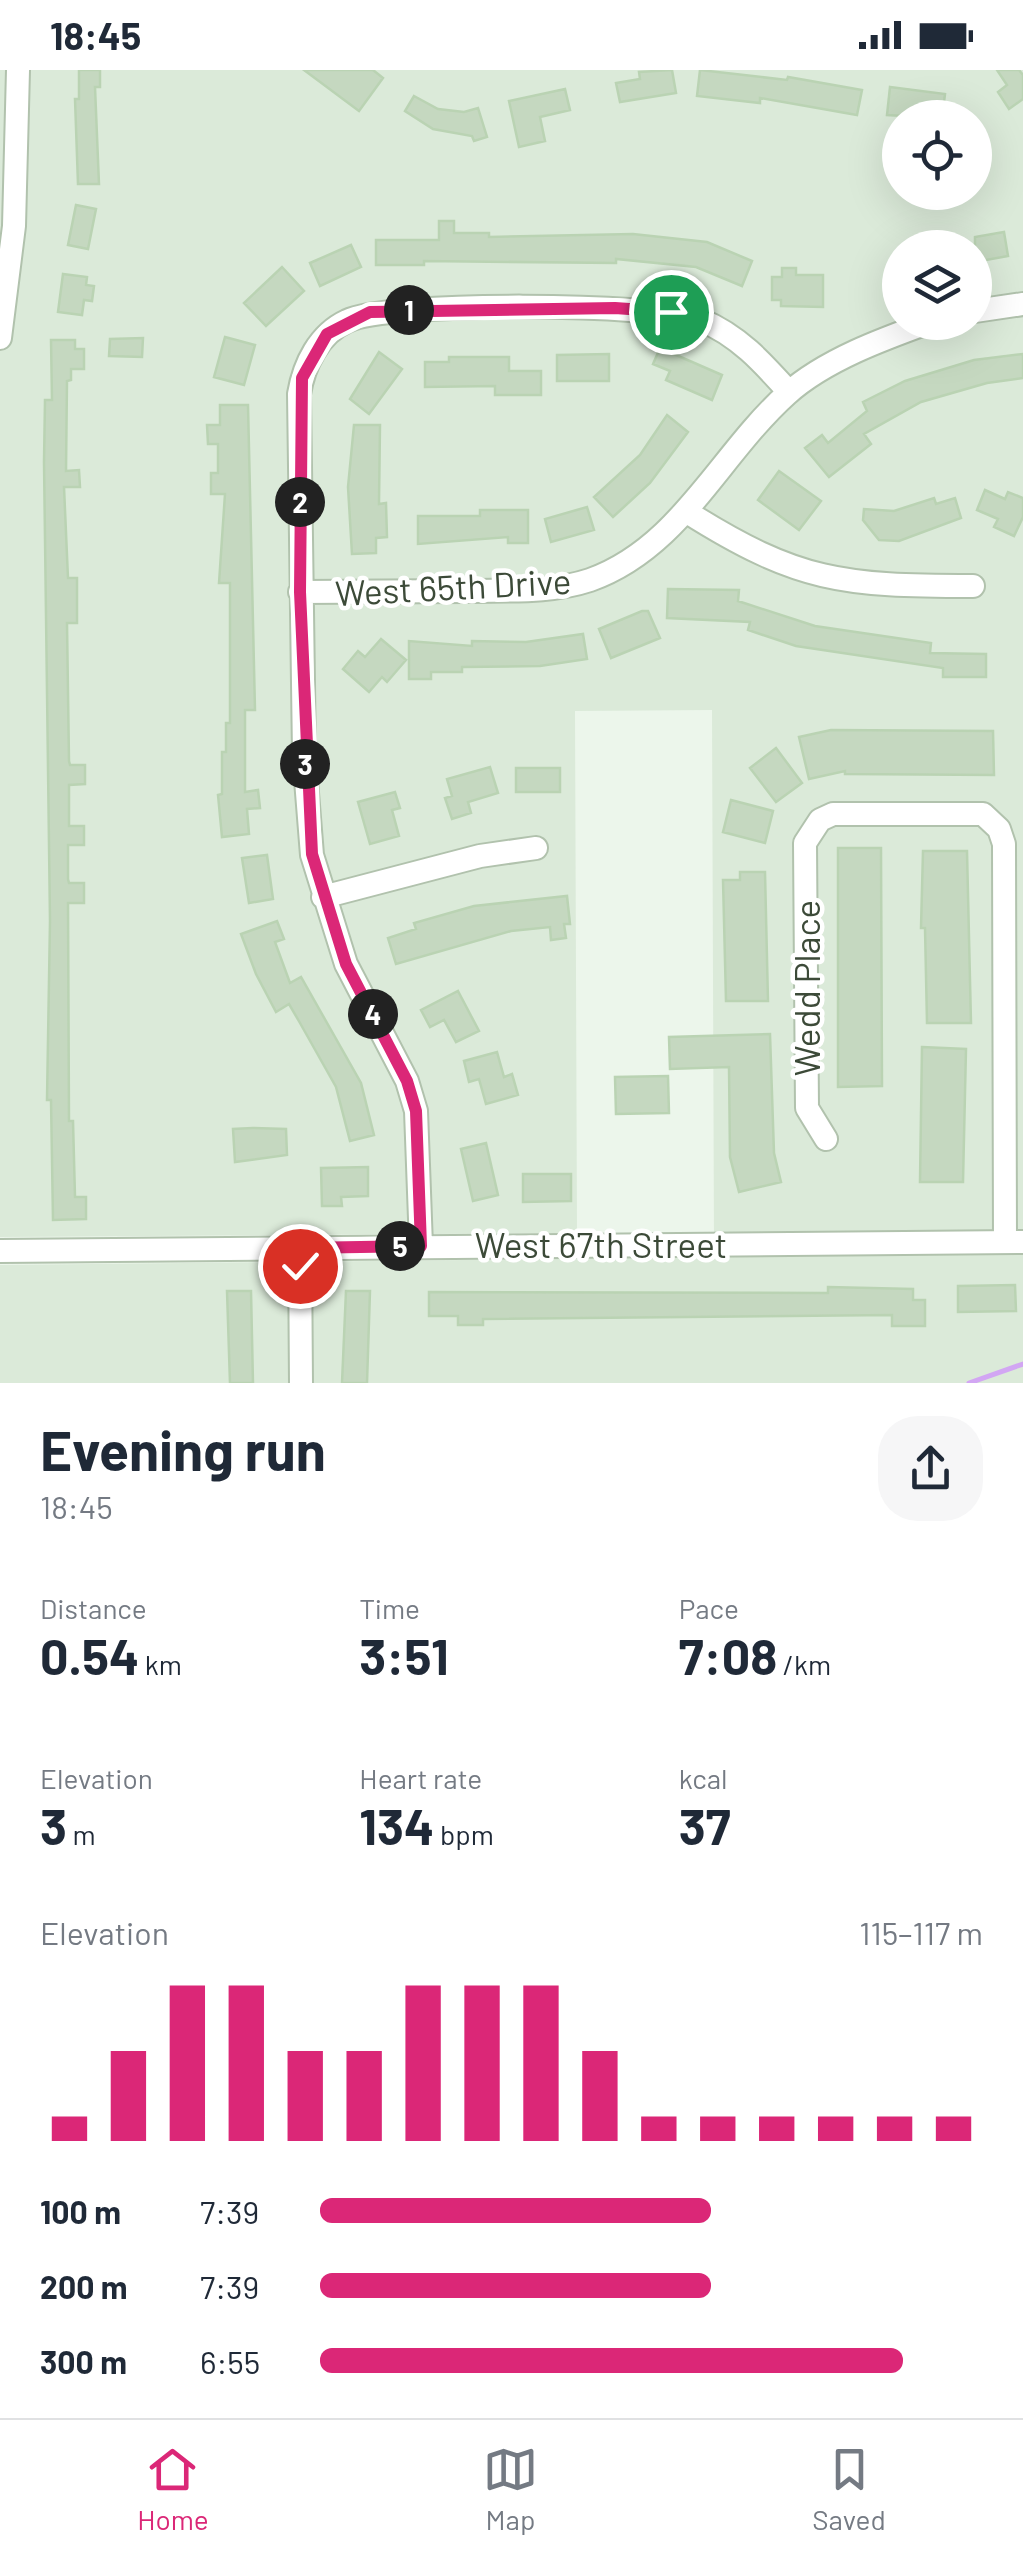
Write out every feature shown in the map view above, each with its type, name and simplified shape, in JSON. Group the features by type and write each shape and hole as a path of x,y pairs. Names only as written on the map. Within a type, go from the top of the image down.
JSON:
{"street":[{"path":"0,338 14,226 18,70"},
{"path":"992,309 1023,304"},
{"path":"421,1246 416,1111 400,1065 346,964 323,897 307,810 299,394 312,356 327,334 370,312 615,308 671,312 729,334 754,352 789,392"},
{"name":"West 65th Drive","path":"300,592 554,588 586,581 631,560 686,512 736,444 789,392 885,340"},
{"path":"686,512 763,557 804,574 886,586 972,586"},
{"name":"Wedd Place","path":"826,1139 807,1108 805,843 810,832 832,814 983,814 999,829 1004,844 1014,1242"},
{"path":"323,897 480,856 536,848"},
{"name":"West 67th Street","path":"0,1251 1014,1242"},
{"path":"300,1248 301,1383"}],"shaded area":[{"path":"0,70 1023,70 1023,1241 714,1243 712,710 575,711 577,1233 0,1237"},
{"path":"1023,1254 1023,1383 0,1383 0,1265"}],"building":[{"path":"79,70 100,70 100,87 95,87 99,184 78,184 75,99 79,99"},
{"path":"304,70 373,70 383,78 359,111"},
{"path":"672,70 676,93 620,102 616,83 640,79 639,72"},
{"path":"700,70 787,80 788,77 862,90 857,115 760,98 760,103 697,96"},
{"path":"997,70 1019,70 1023,75 1023,99 1009,109 998,92 1007,85"},
{"path":"890,87 945,94 944,100 889,100"},
{"path":"565,89 570,110 540,117 545,141 519,147 509,101"},
{"path":"414,96 438,109 464,112 478,108 487,137 474,141 472,136 433,129 405,111"},
{"path":"76,205 96,209 88,249 68,245"},
{"path":"439,221 454,221 454,233 489,233 489,237 633,234 707,242 752,261 742,286 696,267 616,259 616,263 424,261 424,265 376,265 376,240 439,240"},
{"path":"1004,232 1008,256 992,259 992,234"},
{"path":"351,245 361,267 320,286 310,263"},
{"path":"282,267 304,291 266,326 244,303"},
{"path":"782,268 796,268 796,275 823,275 823,307 781,306 781,300 772,300 772,277 782,277"},
{"path":"63,274 87,277 86,285 94,286 92,301 84,300 82,315 58,312"},
{"path":"225,337 255,345 244,385 214,377"},
{"path":"143,338 142,357 109,356 110,339"},
{"path":"51,340 75,340 75,349 84,349 84,369 71,369 71,380 67,381 66,471 79,470 80,487 64,487 68,578 77,578 77,623 67,623 69,761 70,765 85,765 85,784 69,785 69,826 84,826 84,845 68,845 68,879 69,883 84,883 84,903 68,903 69,1121 73,1121 75,1197 86,1197 86,1219 53,1220 51,1100 47,1100 50,921 44,462 45,400 52,400"},
{"path":"660,348 722,375 712,400 666,380 670,371 653,364"},
{"path":"379,352 402,369 369,414 350,399"},
{"path":"609,354 609,381 557,381 557,355"},
{"path":"1023,354 1023,378 987,383 921,402 864,434 871,444 829,477 805,448 822,435 828,443 867,411 863,402 905,381 974,360"},
{"path":"449,357 509,357 509,371 541,371 541,395 495,395 495,386 425,387 425,362 449,362"},
{"path":"220,405 248,405 255,710 245,710 245,792 258,790 260,808 247,809 249,834 222,837 218,795 222,794 226,723 230,723 230,583 219,583 225,494 211,494 211,473 218,473 218,444 208,444 207,425 220,425"},
{"path":"667,415 688,432 650,483 613,517 594,497 640,455"},
{"path":"354,425 380,425 379,504 386,503 387,537 376,538 376,553 352,554 348,487"},
{"path":"779,471 821,501 799,530 758,500"},
{"path":"985,490 1005,499 1008,492 1023,498 1023,517 1014,536 994,527 998,519 977,510"},
{"path":"934,498 936,504 955,498 961,518 899,541 879,540 863,520 864,509 894,511"},
{"path":"587,507 594,530 551,542 545,519"},
{"path":"480,510 528,510 528,543 508,543 508,537 418,544 418,516 480,516"},
{"path":"668,589 739,590 738,601 815,626 931,643 930,653 986,654 986,677 943,677 943,668 796,646 748,630 750,622 667,618"},
{"path":"648,611 660,638 611,658 599,629"},
{"path":"583,634 587,659 540,666 462,667 462,672 431,672 431,679 409,679 409,641 472,646 472,641 526,642"},
{"path":"381,639 406,660 387,682 382,677 369,692 343,669 358,651 365,657"},
{"path":"831,730 993,731 994,775 845,771 809,779 799,737"},
{"path":"776,748 802,783 776,802 750,768"},
{"path":"490,767 498,793 468,802 471,813 452,819 445,798 452,796 447,779"},
{"path":"516,768 560,768 560,792 516,792"},
{"path":"395,792 400,808 392,810 399,836 370,844 358,802"},
{"path":"731,800 773,811 765,843 723,832"},
{"path":"838,848 881,848 882,1086 838,1087"},
{"path":"923,851 967,851 971,1023 927,1023 925,928 921,928"},
{"path":"267,855 273,899 249,903 242,858"},
{"path":"740,872 765,872 768,1001 726,1001 723,880 740,880"},
{"path":"567,896 570,924 564,924 566,938 551,940 550,927 511,931 396,964 388,938 416,929 414,923 474,906"},
{"path":"277,921 284,939 275,942 290,983 301,977 361,1083 374,1135 350,1141 336,1087 300,1023 289,1004 276,1012 256,974 241,934"},
{"path":"458,991 479,1031 456,1042 444,1020 430,1027 421,1010"},
{"path":"770,1034 774,1153 781,1182 739,1192 730,1157 729,1067 670,1069 669,1037"},
{"path":"922,1047 966,1049 963,1182 920,1182"},
{"path":"497,1052 504,1077 512,1074 518,1095 486,1104 479,1079 469,1082 464,1061"},
{"path":"668,1076 669,1113 616,1114 615,1077"},
{"path":"233,1129 286,1129 287,1155 235,1162"},
{"path":"486,1143 498,1195 473,1201 461,1149"},
{"path":"368,1167 368,1196 341,1197 342,1206 322,1206 321,1168"},
{"path":"523,1174 571,1174 571,1201 523,1202"},
{"path":"1015,1285 1016,1311 958,1312 958,1286"},
{"path":"828,1287 913,1289 913,1300 925,1300 925,1326 892,1326 892,1315 483,1319 483,1325 458,1325 458,1316 429,1316 429,1292 828,1293"},
{"path":"227,1291 251,1291 253,1383 230,1383"},
{"path":"346,1291 370,1291 367,1383 342,1383"}],"waterway":[{"path":"969,1383 1023,1364"}],"route":[{"path":"300,1266 300,1248 421,1246 416,1111 407,1081 346,964 312,854 300,592 302,378 327,334 370,312 615,308 671,312"}]}
